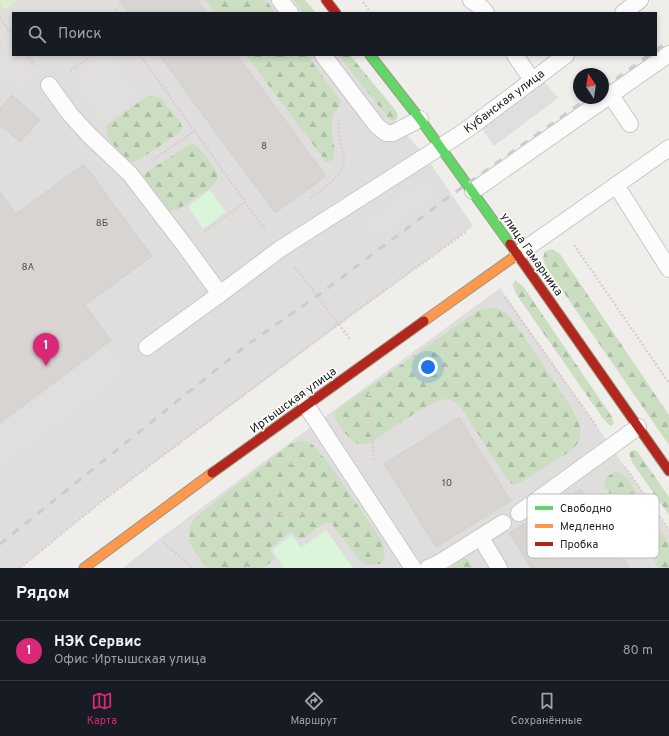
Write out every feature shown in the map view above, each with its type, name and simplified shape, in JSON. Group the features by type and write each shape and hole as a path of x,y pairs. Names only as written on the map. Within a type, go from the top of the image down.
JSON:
{"main road":[{"path":"326,0 335,12"},
{"name":"улица Гамарника","path":"371,56 420,119 473,191 669,471"},
{"name":"Иртышская улица","path":"84,568 140,525 518,254"}],"lane":[{"path":"280,0 289,12"},
{"path":"624,12 640,0"},
{"path":"473,191 669,54"},
{"path":"323,56 377,126 386,133 394,133 420,119"},
{"path":"516,56 532,80"},
{"name":"Кубанская улица","path":"147,347 280,249 359,197 400,173 465,131 565,56"},
{"path":"49,85 70,114 88,134 130,174 220,294"},
{"path":"610,94 630,124"},
{"path":"518,254 669,148"},
{"path":"616,185 669,269"},
{"path":"306,405 378,512 413,568"},
{"path":"545,494 638,427"},
{"path":"519,513 527,507"},
{"path":"428,568 481,538 503,523"},
{"path":"481,538 499,568"}],"path":[{"path":"115,12 121,1 125,0"},
{"path":"361,0 370,12"},
{"path":"0,18 12,35"},
{"path":"141,56 265,230"},
{"path":"310,198 329,185 340,172 344,160 338,125 340,118 356,98"},
{"path":"130,174 195,131"},
{"path":"185,246 245,202"},
{"path":"560,224 669,383"},
{"path":"260,236 265,230 272,226"},
{"path":"20,568 97,505 338,324 467,231"},
{"path":"280,249 338,324"},
{"path":"504,295 644,494"},
{"path":"369,390 374,466"},
{"path":"247,568 307,426 316,419"},
{"path":"218,499 256,512 286,515 320,514 363,509 378,512"},
{"path":"659,516 669,530"},
{"path":"140,525 193,568"}],"shaded area":[{"path":"0,0 292,0 302,12 12,12 12,56 340,56 426,157 473,226 97,505 20,568 0,568"},
{"path":"0,31 12,47 12,56 19,56 34,77 16,90 0,75"},
{"path":"103,56 111,56 139,97 102,123 71,79"},
{"path":"545,82 558,98 494,146 482,129"},
{"path":"426,178 438,194 374,241 362,224"},
{"path":"500,288 644,494 527,494 527,558 659,558 659,516 669,530 669,568 123,568 159,539"},
{"path":"107,346 127,372 0,468 0,427"}],"green space":[{"path":"0,0 19,0 4,10"},
{"path":"205,0 266,0 275,12 214,12"},
{"path":"293,0 305,0 315,12 302,12"},
{"path":"247,56 308,56 340,100 340,105 332,120 334,158 329,162 326,162"},
{"path":"339,56 351,56 397,112 398,117 395,120 390,120"},
{"path":"154,96 161,98 181,123 182,128 179,133 137,161 131,163 127,162 109,139 106,129 108,124 146,97"},
{"path":"194,144 212,164 217,173 218,179 213,186 177,210 169,212 145,182 144,176 148,171 189,145"},
{"path":"210,190 226,212 203,229 188,207"},
{"path":"552,249 560,254 669,415 669,445 546,267 543,258 545,251"},
{"path":"515,280 523,286 612,417 614,424 610,426 602,417 516,294 513,285"},
{"path":"497,308 506,313 512,319 571,407 579,424 580,435 576,446 571,451 519,483 512,484 507,479 460,406 448,399 429,405 368,444 359,444 354,442 344,431 336,419 336,410 476,312 482,309"},
{"path":"298,441 309,442 313,445 330,465 382,541 385,557 381,564 367,565 359,560 331,523 324,523 302,539 298,538 293,533 289,533 270,548 275,559 263,568 208,568 194,552 190,543 189,531 193,520 292,443"},
{"path":"632,450 637,451 669,497 669,515 659,501 659,494 654,494 632,462 629,454"},
{"path":"615,472 621,473 626,477 637,494 610,494 604,482 608,476"},
{"path":"659,528 669,544 669,568 659,568 652,558 659,558"},
{"path":"326,530 353,568 284,568 272,550 292,535 301,548"},
{"path":"462,557 468,560 473,568 452,568 452,563"}],"building":[{"path":"119,0 197,0 206,12 127,12"},
{"path":"160,56 238,56 326,176 275,213"},
{"path":"12,95 40,120 20,142 0,125 0,108"},
{"path":"84,164 152,256 85,305 111,340 0,423 0,192 16,214"},
{"path":"459,417 511,501 436,547 384,464"},
{"path":"581,489 584,494 573,494"},
{"path":"527,522 527,558 623,558 629,568 531,568 509,533"}],"railway":[{"path":"657,49 669,41"},
{"path":"609,84 648,56"},
{"path":"0,544 247,345 317,296 450,196 580,104"}],"traffic: fast":[{"path":"371,56 420,119 510,244"}],"traffic: slow":[{"path":"424,321 518,254"},
{"path":"84,568 212,473"}],"traffic: jam":[{"path":"326,0 335,12"},
{"path":"510,244 669,471"},
{"path":"212,473 424,321"}],"place":[{"name":"НЭК Сервис","path":"46,366"}]}
